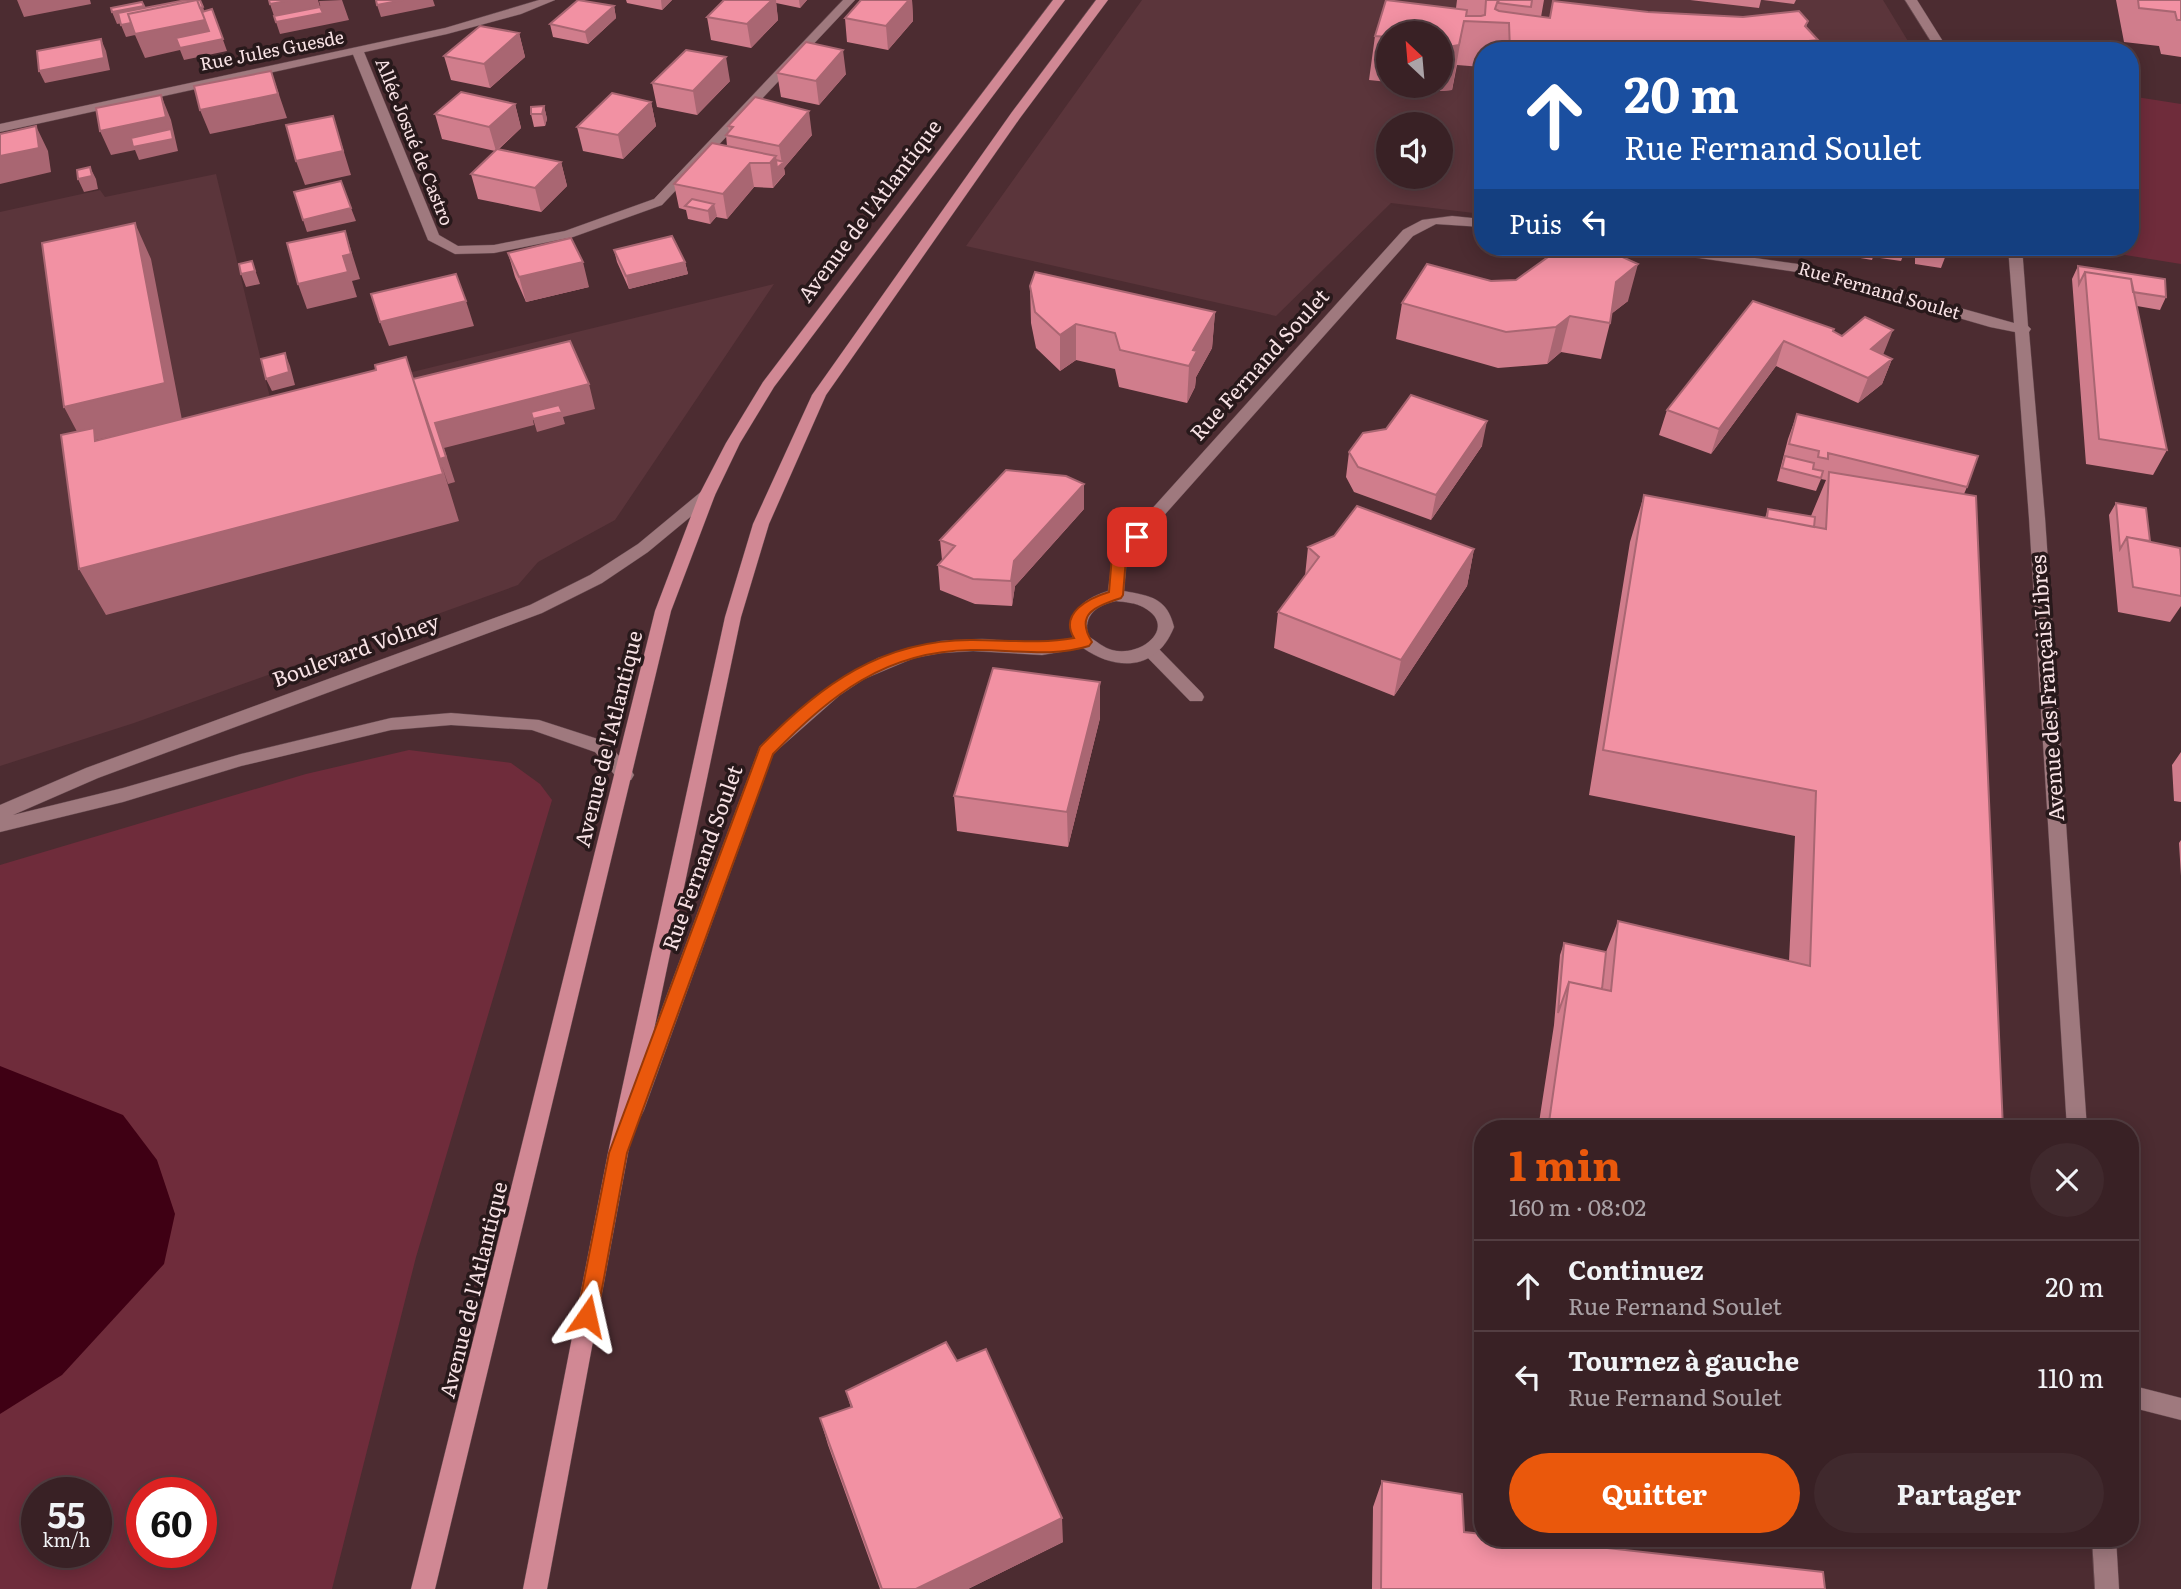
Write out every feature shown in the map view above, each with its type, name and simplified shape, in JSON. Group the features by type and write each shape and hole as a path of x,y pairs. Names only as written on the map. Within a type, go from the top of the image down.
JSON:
{"main road":[{"name":"Avenue de l'Atlantique","path":"424,1589 663,611 707,495 733,443 768,385 1059,0"},
{"path":"535,1589 618,1153 733,617 761,524 819,395 1016,115 1102,0"}],"street":[{"name":"Rue Jules Guesde","path":"0,128 358,52 458,28 549,0"},
{"name":"Allée Josué de Castro","path":"358,52 433,237 455,250 494,249 568,234 658,202 849,0"},
{"path":"1911,0 1937,42"},
{"name":"Rue Fernand Soulet","path":"1116,595 1119,556 1408,233 1424,222 1437,219 1474,222"},
{"name":"Rue Fernand Soulet","path":"1713,256 1805,269 2024,330"},
{"name":"Avenue des Français Libres","path":"2016,256 2024,330 2076,1120"},
{"name":"Boulevard Volney","path":"0,813 92,773 536,609 596,579 643,548 707,495"},
{"path":"1116,595 1146,599 1165,615 1165,638 1151,650 1131,658 1103,655 1084,642 1078,633 1078,621 1083,610 1094,602 1116,595"},
{"name":"Rue Fernand Soulet","path":"618,1153 766,751 797,719 823,698 874,665 919,650 971,645 1044,649 1084,642"},
{"path":"1151,650 1196,697"},
{"path":"0,825 241,760 391,724 451,719 533,724 601,747 625,775"},
{"path":"2139,1398 2181,1409"},
{"path":"2105,1547 2107,1589"}],"shaded area":[{"path":"1142,0 1883,0 1909,42 1474,42 1474,213 1391,203 1276,316 966,246"},
{"path":"2139,97 2181,104 2181,264 2132,256 2139,256"},
{"path":"216,174 272,406 774,284 615,520 538,562 518,585 134,723 0,766 0,212 100,190 105,197"},
{"path":"409,750 511,763 540,784 552,800 416,1257 332,1589 0,1589 0,865 306,774"},
{"path":"0,1066 123,1115 157,1160 175,1214 164,1264 62,1375 0,1414"}],"building":[{"path":"197,0 128,14 131,23 121,25 118,13"},
{"path":"197,0 205,20 135,34 128,14"},
{"path":"269,0 292,0 270,4"},
{"path":"376,0 403,0 377,5"},
{"path":"578,0 614,6 585,32 550,24"},
{"path":"724,0 772,0 747,24 707,17"},
{"path":"861,0 909,0 886,26 845,18"},
{"path":"1386,0 1467,10 1466,16 1485,15 1486,0 1498,0 1495,9 1499,11 1550,18 1553,1 1648,12 1743,17 1799,11 1808,21 1805,26 1818,40 1510,42 1509,23 1464,21 1459,45 1453,46 1453,21 1380,21"},
{"path":"1499,0 1532,0 1531,7 1498,3"},
{"path":"2138,0 2181,0 2181,20 2177,20 2175,12 2139,8"},
{"path":"142,2 144,6 112,12 111,8"},
{"path":"320,7 323,13 276,22 274,16"},
{"path":"212,9 223,39 180,48 176,38 209,31 202,12"},
{"path":"480,26 519,33 484,64 444,56"},
{"path":"101,39 104,58 39,71 37,51"},
{"path":"806,42 843,50 816,81 777,73"},
{"path":"686,50 726,57 693,91 652,83"},
{"path":"271,71 278,94 200,110 194,86"},
{"path":"461,92 515,104 489,127 435,114"},
{"path":"612,93 651,102 618,135 577,127"},
{"path":"161,95 166,117 100,131 96,108"},
{"path":"755,97 809,111 779,146 726,135 733,127 728,126"},
{"path":"544,106 542,114 531,114 531,107"},
{"path":"333,116 343,151 296,161 286,125"},
{"path":"36,126 39,148 0,156 0,134"},
{"path":"171,129 173,139 133,147 131,138"},
{"path":"712,143 776,156 770,163 750,163 723,194 674,184"},
{"path":"497,149 561,162 535,188 471,174"},
{"path":"776,160 784,162 777,168"},
{"path":"90,167 92,176 78,179 77,170"},
{"path":"341,181 351,208 303,220 294,192"},
{"path":"692,199 714,204 708,211 685,206"},
{"path":"135,223 165,383 64,407 42,243"},
{"path":"345,231 351,254 343,256 348,272 298,284 287,243"},
{"path":"672,236 685,262 626,276 614,250"},
{"path":"571,238 583,262 519,277 508,253"},
{"path":"1549,256 1620,256 1638,264 1616,282 1610,323 1570,316 1556,327 1506,332 1402,303 1427,264 1491,281 1516,280"},
{"path":"252,261 255,271 241,274 239,264"},
{"path":"2078,266 2165,279 2166,297 2133,292 2131,279 2085,272 2079,284"},
{"path":"1035,272 1215,312 1193,350 1197,351 1189,366 1120,350 1115,333 1076,324 1060,335 1035,312 1030,286"},
{"path":"2085,272 2131,279 2167,450 2099,439"},
{"path":"456,274 466,301 380,322 371,294"},
{"path":"1753,301 1834,329 1833,331 1842,336 1865,317 1893,330 1871,349 1892,359 1868,378 1784,341 1719,429 1667,410"},
{"path":"570,341 589,384 435,423 446,457 440,459 413,379"},
{"path":"285,353 289,372 266,379 261,359"},
{"path":"406,357 443,474 79,569 61,435 94,428 95,441 376,370 375,365"},
{"path":"1411,395 1487,421 1436,495 1358,467 1349,452 1363,433 1386,429"},
{"path":"559,405 562,412 533,419 531,412"},
{"path":"1797,414 1978,456 1967,487 1828,453 1828,459 1818,457 1819,451 1789,444"},
{"path":"1785,456 1814,463 1813,469 1823,471 1821,478 1782,468"},
{"path":"1006,470 1066,476 1084,484 1014,561 1011,581 973,579 938,565 955,546 940,540"},
{"path":"1829,472 1976,496 2003,1120 1549,1120 1569,982 1611,991 1618,921 1810,966 1816,791 1603,750 1644,495 1826,529"},
{"path":"2116,503 2146,508 2150,541 2127,537 2120,549"},
{"path":"1357,506 1474,549 1401,660 1278,612 1319,557 1308,547 1334,536"},
{"path":"1768,509 1815,517 1814,527 1767,518"},
{"path":"2127,537 2180,548 2181,596 2133,587"},
{"path":"993,668 1100,682 1067,812 954,796"},
{"path":"1564,943 1606,952 1602,989 1569,982 1558,1013"},
{"path":"946,1342 957,1361 986,1349 1062,1518 916,1589 882,1589 820,1418 852,1407 846,1391"},
{"path":"1382,1481 1462,1494 1464,1532 1474,1533 1474,1547 1598,1547 1823,1572 1825,1589 1381,1589"}],"route":[{"path":"587,1316 618,1153 766,751 797,719 832,691 874,665 919,650 971,645 1044,649 1084,642 1078,633 1078,621 1083,610 1094,602 1116,595 1119,556 1137,537"}]}
